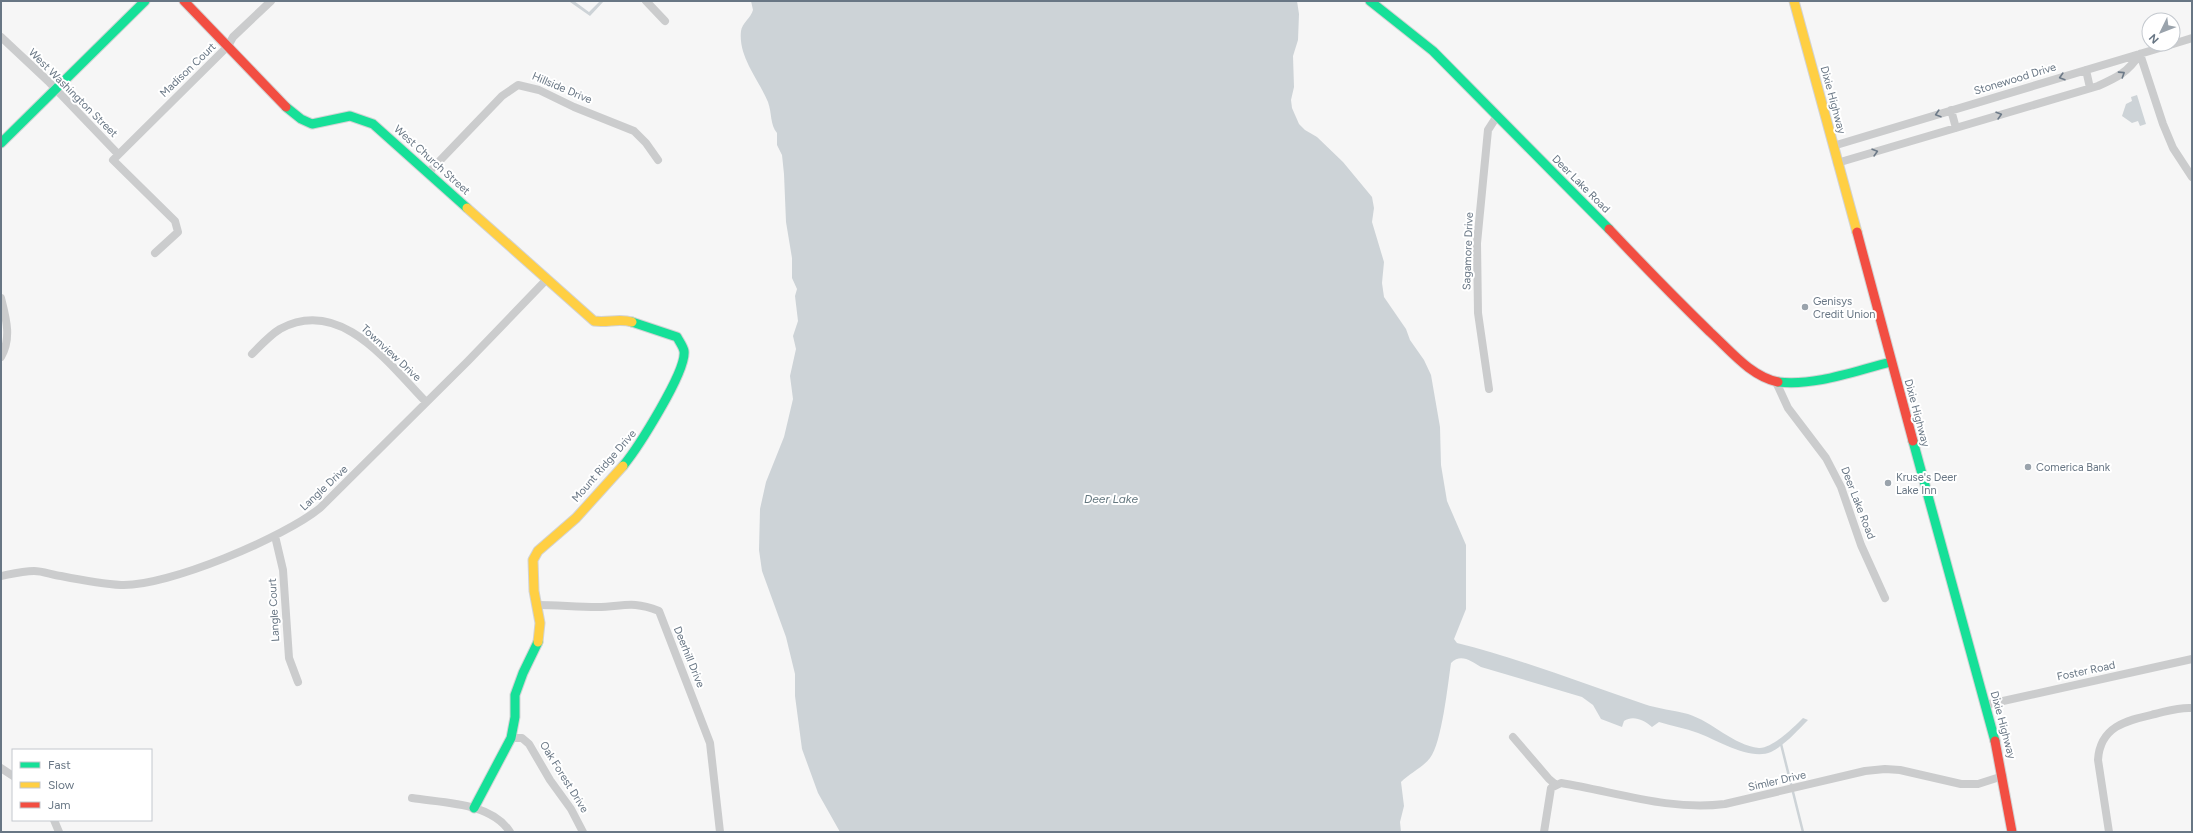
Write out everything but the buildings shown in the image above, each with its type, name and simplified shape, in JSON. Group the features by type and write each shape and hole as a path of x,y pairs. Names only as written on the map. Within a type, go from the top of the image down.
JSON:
{"street":[{"path":"1,143 145,1"},
{"name":"West Church Street","path":"184,1 290,111 300,119 312,124 350,116 363,119 387,135 594,321 607,323 617,320 626,320 672,334"},
{"name":"Madison Court","path":"117,154 228,46 233,37 271,1"},
{"path":"646,1 665,21"},
{"name":"Deer Lake Road","path":"1370,1 1433,51 1610,230 1657,281 1743,363 1758,374 1776,382 1790,384 1811,382 1891,362"},
{"name":"Dixie Highway","path":"1794,1 1985,705 2003,776 2012,832"},
{"name":"West Washington Street","path":"1,37 56,90 117,154 113,160 175,221 178,232 155,253"},
{"name":"Stonewood Drive","path":"2181,41 2192,38"},
{"name":"Stonewood Drive","path":"1833,146 2147,52"},
{"path":"1837,163 2090,88 2121,75 2132,67 2140,54"},
{"path":"2140,54 2163,124 2174,148 2192,177"},
{"path":"2086,70 2090,88"},
{"name":"Hillside Drive","path":"428,173 502,96 518,84 539,90 574,107 634,131 646,143 658,160"},
{"path":"1951,110 1956,128"},
{"name":"Sagamore Drive","path":"1489,389 1478,313 1478,243 1488,130 1497,116"},
{"name":"Langle Drive","path":"1,576 34,571 110,584 140,583 160,579 215,561 275,536 305,521 320,508 426,402 547,278"},
{"path":"1,298 8,328 5,350 1,357"},
{"name":"Townview Drive","path":"252,354 279,330 299,322 335,323 346,327 362,338 426,402"},
{"name":"Mount Ridge Drive","path":"537,605 534,591 533,560 538,551 576,518 645,438 682,365 684,351 677,337 672,334"},
{"name":"Deer Lake Road","path":"1776,382 1788,408 1826,458 1841,488 1861,546 1885,598"},
{"name":"Langle Court","path":"275,536 283,570 289,658 298,682"},
{"name":"Deerhill Drive","path":"537,605 598,607 627,603 648,607 658,611 710,743 720,832"},
{"path":"474,808 511,738 515,717 515,695 523,673 538,646 540,624 537,605"},
{"name":"Foster Road","path":"1985,705 2192,660"},
{"path":"2109,832 2098,760 2102,745 2109,734 2118,724 2130,719 2183,708 2192,708"},
{"name":"Oak Forest Drive","path":"511,738 522,738 529,744 550,780 571,809 583,832"},
{"path":"1513,738 1555,784 1549,793 1544,832"},
{"path":"1,768 12,775"},
{"name":"Simler Drive","path":"1555,784 1561,783 1580,786 1674,806 1706,807 1725,804 1865,771 1885,769 1961,784 1978,784 2003,776"},
{"path":"412,798 474,808 498,820 510,832"},
{"path":"54,821 59,832"}],"water":[{"path":"574,1 589,12 600,1 604,1 590,16 570,2"},
{"name":"Deer Lake","path":"751,1 1297,1 1299,14 1298,40 1293,56 1294,87 1291,100 1292,108 1299,124 1305,130 1317,137 1343,162 1372,197 1374,208 1372,222 1384,262 1382,283 1384,297 1406,329 1410,340 1424,360 1431,375 1440,427 1441,465 1447,501 1466,545 1466,609 1454,639 1457,643 1528,664 1644,704 1688,714 1706,722 1740,743 1750,746 1759,748 1770,745 1777,741 1803,718 1808,720 1781,746 1771,752 1753,754 1744,752 1693,731 1659,722 1652,727 1642,720 1631,718 1624,721 1622,727 1601,719 1593,705 1582,697 1481,667 1474,662 1462,658 1451,663 1444,712 1438,740 1434,750 1427,762 1401,782 1404,806 1400,822 1401,832 840,832 818,793 802,749 795,696 795,674 786,637 762,571 759,550 760,509 766,482 784,437 793,399 790,376 796,349 793,336 798,321 795,296 797,289 792,278 792,258 786,222 782,155 777,145 777,133 772,123 768,102 746,59 741,41 742,28 753,10"},
{"path":"2137,95 2146,124 2140,126 2138,121 2132,123 2122,116 2126,104 2132,101 2131,97"}],"waterway":[{"path":"1781,744 1803,832"}],"traffic: fast":[{"path":"1,143 145,1"},
{"path":"1370,1 1433,51 1609,229"},
{"path":"286,107 301,119 312,124 350,116 373,124 467,208"},
{"path":"623,466 639,444 670,392 683,361 684,351 677,337 632,322"},
{"path":"1778,382 1793,383 1821,380 1891,362"},
{"path":"1913,441 1995,741"},
{"path":"474,808 511,738 515,717 515,695 523,673 538,642"}],"traffic: slow":[{"path":"1794,1 1857,232"},
{"path":"467,208 594,321 623,320 632,322"},
{"path":"538,642 540,623 534,591 533,560 538,551 576,518 623,466"}],"traffic: jam":[{"path":"184,1 286,107"},
{"path":"1609,229 1646,268 1741,362 1758,374 1778,382"},
{"path":"1857,232 1913,441"},
{"path":"1995,741 2012,832"}],"place":[{"name":"Genisys Credit Union","path":"1805,307"},
{"name":"Comerica Bank","path":"2028,467"},
{"name":"Kruse's Deer Lake Inn","path":"1888,483"}]}
